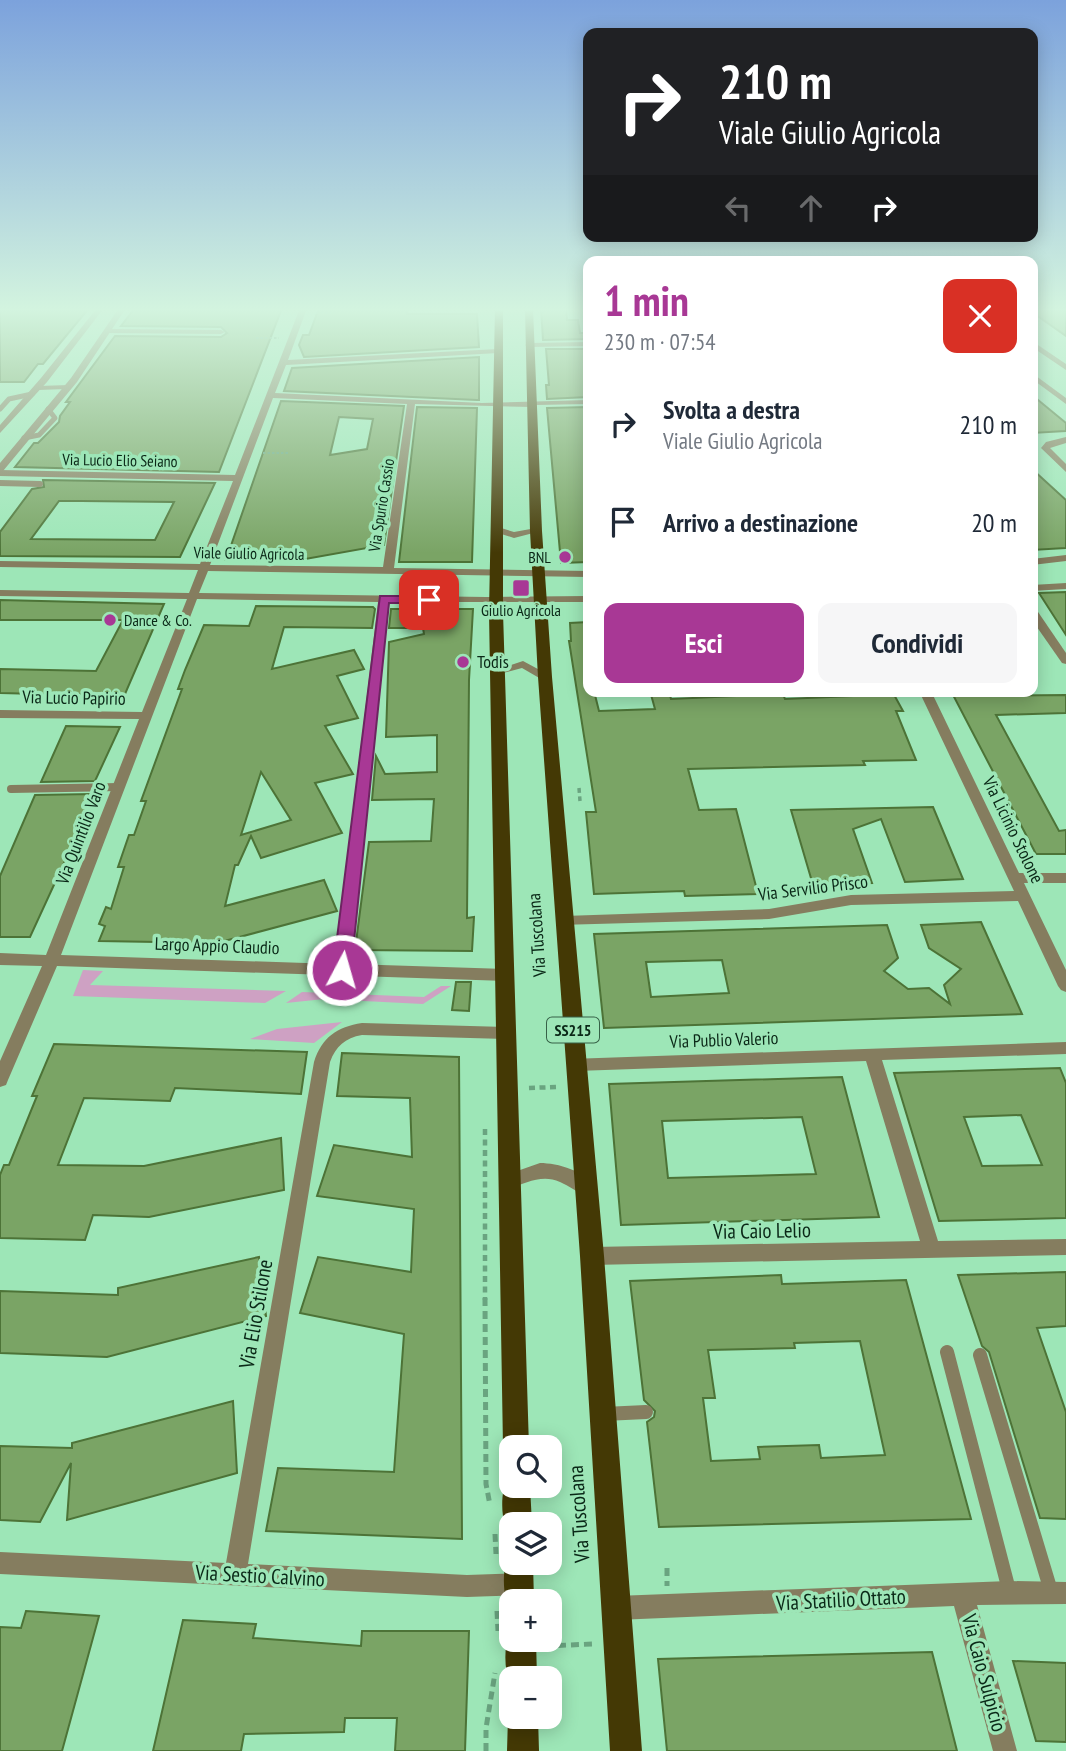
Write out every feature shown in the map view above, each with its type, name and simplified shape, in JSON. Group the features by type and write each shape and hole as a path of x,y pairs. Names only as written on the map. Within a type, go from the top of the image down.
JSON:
{"main road":[{"name":"Via Tuscolana","path":"498,390 496,600 516,1435"},
{"name":"Via Tuscolana","path":"531,390 545,677 592,1256 626,1751"},
{"path":"523,1729 523,1751"}],"street":[{"path":"0,430 35,390"},
{"path":"0,471 64,390"},
{"name":"Via Quintilio Varo","path":"0,1080 52,961 272,390"},
{"path":"1051,390 1066,402"},
{"path":"270,395 498,405 583,402"},
{"name":"Via Spurio Cassio","path":"387,571 411,402"},
{"path":"1066,440 1049,444 1045,448 1066,470"},
{"name":"Via Lucio Elio Seiano","path":"0,471 239,478"},
{"path":"498,530 514,535 536,531"},
{"path":"1038,561 1066,558"},
{"name":"Viale Giulio Agricola","path":"0,564 497,574"},
{"path":"497,574 583,574"},
{"path":"1038,588 1066,586"},
{"path":"0,593 541,601 583,599"},
{"path":"342,970 384,599"},
{"path":"1038,620 1066,661"},
{"path":"499,671 523,664 545,677"},
{"name":"Via Licinio Stolone","path":"928,697 1066,986"},
{"name":"Via Lucio Papirio","path":"0,714 147,716"},
{"path":"1015,878 1066,878"},
{"name":"Via Servilio Prisco","path":"564,921 780,914 851,900 1023,896"},
{"name":"Largo Appio Claudio","path":"0,959 506,975"},
{"name":"Via Elio Stilone","path":"235,1575 322,1062 328,1045 344,1033 353,1031 506,1032"},
{"name":"Via Publio Valerio","path":"576,1064 1066,1048"},
{"path":"872,1054 932,1251"},
{"path":"509,1181 531,1171 550,1170 586,1188"},
{"name":"Via Caio Lelio","path":"592,1256 1066,1247"},
{"name":"Via Sestio Calvino","path":"0,1563 467,1586 514,1575"},
{"name":"Via Statilio Ottato","path":"616,1608 1058,1592"},
{"name":"Via Caio Sulpicio","path":"962,1594 1005,1751"}],"lane":[{"path":"11,417 0,410 9,399 33,390"},
{"path":"0,482 40,484"},
{"path":"11,789 119,787"},
{"path":"947,1352 1009,1592"},
{"path":"980,1355 1058,1592"},
{"path":"603,1414 646,1412"}],"path":[{"path":"261,453 289,453"},
{"path":"579,788 580,802"},
{"path":"525,1088 562,1087"},
{"path":"485,1124 486,1484 499,1516"},
{"path":"667,1568 667,1588"},
{"path":"562,1641 595,1644"},
{"path":"486,1751 486,1728 499,1697"}],"shaded area":[{"path":"83,970 103,971 90,985 286,991 265,1003 73,996"},
{"path":"441,986 451,986 423,1004 324,999 286,1003 302,992 424,997"},
{"path":"342,1022 314,1043 250,1039 277,1029"}],"building":[{"path":"75,390 251,390 219,472 15,467 34,443 38,443 59,422 70,402 66,402"},
{"path":"479,390 479,400 284,391"},
{"path":"546,390 583,390 583,397 547,399"},
{"path":"1038,400 1066,423 1066,431 1038,433"},
{"path":"281,401 404,406 384,545 294,561 226,560","holes":["339,417 373,419 367,449 330,455"]},
{"path":"417,407 477,408 472,562 399,562"},
{"path":"583,407 583,562 561,563 547,408"},
{"path":"1038,474 1066,500 1066,548 1038,550"},
{"path":"43,480 215,483 180,557 0,556 0,532 32,489 44,487","holes":["59,501 174,502 155,540 31,539"]},
{"path":"1066,592 1066,635 1039,593"},
{"path":"0,600 164,604 125,694 39,694 0,693 0,669 96,671 123,620 0,620"},
{"path":"256,606 375,609 372,628 284,627 272,669 354,650 364,669 337,676 358,718 325,726 353,774 315,783 342,833 261,858 251,836 238,865 235,865 225,906 324,880 337,911 217,943 99,941 105,926 99,924 106,907 111,909 124,867 118,867 129,835 134,835 146,801 141,801 182,689 178,689 204,625 249,626","holes":["261,772 291,820 241,835"]},
{"path":"391,609 473,609 469,680 467,918 474,917 472,951 355,950 369,842 431,841 434,799 372,800 376,756 385,774 437,772 437,735 386,737 389,642 424,634 423,628 389,628"},
{"path":"583,622 583,697 596,697 599,711 655,709 652,697 895,697 903,711 896,711 916,760 863,761 865,765 688,769 699,810 736,809 758,894 685,896 684,891 594,894 586,812 596,812 569,641 570,623"},
{"path":"1066,695 1066,713 996,715 1059,831 1066,830 1066,854 1036,854 954,697"},
{"path":"66,726 120,727 95,781 41,782"},
{"path":"92,794 30,937 0,937 0,876 35,795"},
{"path":"933,807 963,879 905,882 881,819 853,829 872,883 813,885 791,810"},
{"path":"981,922 1022,1014 604,1028 594,934 887,925 898,958 884,971 908,989 929,988 950,1004 944,985 961,969 929,948 921,925","holes":["722,960 729,993 651,997 646,962"]},
{"path":"456,982 471,982 469,1011 452,1010"},
{"path":"54,1044 307,1052 301,1094 175,1088 170,1101 84,1098 58,1165 144,1166 281,1138 284,1190 149,1217 93,1215 85,1240 0,1238 0,1175 4,1165 9,1165 37,1096 32,1096"},
{"path":"342,1053 459,1057 462,1539 266,1531 278,1468 394,1472 404,1334 300,1313 318,1257 411,1272 414,1209 317,1196 334,1145 412,1157 410,1098 337,1096"},
{"path":"1060,1068 1066,1083 1066,1218 939,1221 894,1073","holes":["1021,1115 1042,1165 982,1166 964,1117"]},
{"path":"842,1077 879,1217 621,1225 609,1084","holes":["802,1117 816,1174 668,1178 662,1121"]},
{"path":"259,1257 266,1316 107,1357 0,1353 0,1291 118,1295 118,1288"},
{"path":"1066,1272 1066,1326 1037,1328 1066,1412 1066,1519 1040,1518 989,1352 982,1346 958,1275"},
{"path":"781,1275 782,1284 906,1280 971,1519 659,1527 647,1422 654,1417 655,1411 644,1400 630,1281","holes":["860,1341 885,1455 821,1458 819,1445 758,1447 760,1459 711,1461 703,1398 715,1398 708,1350 795,1348 794,1343"]},
{"path":"233,1401 237,1473 67,1520 71,1463 40,1522 0,1520 0,1446 72,1448 72,1443"},
{"path":"26,1611 99,1616 62,1751 0,1751 0,1627 21,1628"},
{"path":"183,1620 256,1624 253,1638 361,1646 362,1631 469,1631 465,1751 395,1751 397,1718 345,1718 344,1732 244,1734 241,1751 153,1751"},
{"path":"932,1652 957,1751 667,1751 658,1659"},
{"path":"1013,1661 1066,1663 1066,1742 1036,1741"}],"place":[{"name":"BNL","path":"565,557"},
{"name":"Giulio Agricola","path":"521,588"},
{"name":"Dance & Co.","path":"110,620"},
{"name":"Todis","path":"463,662"}],"route":[{"path":"342,970 384,599 429,600"}]}
